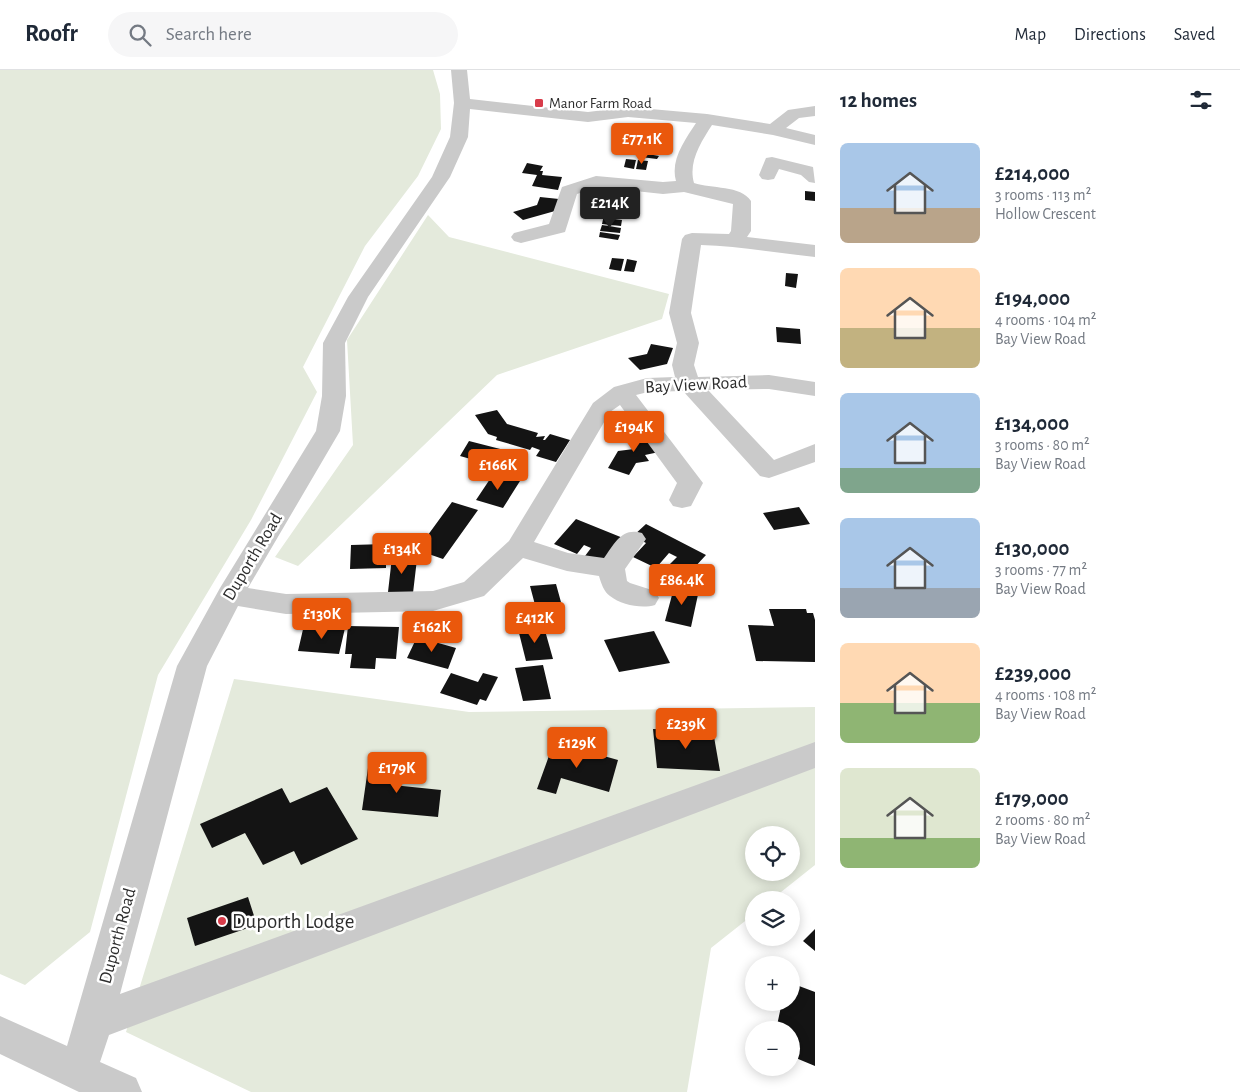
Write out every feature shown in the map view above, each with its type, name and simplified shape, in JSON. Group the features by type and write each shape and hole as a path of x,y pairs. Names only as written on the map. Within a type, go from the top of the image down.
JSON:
{"street":[{"name":"Duporth Road","path":"78,1070 94,1022 192,666 230,595 328,431 334,396 334,343 358,297 441,178 459,137 462,103 459,70"},
{"path":"462,103 588,117 628,112 707,119 774,130 815,140"},
{"path":"774,130 794,114 815,112"},
{"path":"686,186 682,176 688,150 707,119"},
{"path":"768,175 772,162 807,171 815,178"},
{"path":"522,237 558,228 569,191 596,181 663,188 686,186 698,192 733,196 742,201 741,231 735,240"},
{"path":"815,251 755,245 735,240 692,239 680,313 688,343 683,365 688,383 769,470 804,458 815,452"},
{"name":"Bay View Road","path":"230,595 286,604 433,601 474,589 518,548 602,408 622,392 647,385 768,382 815,390"},
{"path":"622,392 690,483 682,500"},
{"path":"633,539 611,568 613,584 620,591 645,598"},
{"path":"518,548 568,562 611,568"},
{"path":"94,1022 815,755"},
{"path":"0,1035 122,1092"}],"shaded area":[{"path":"0,70 433,70 440,94 441,129 418,176 365,246 303,367 317,392 251,520 158,675 90,932 25,985 0,974"},
{"path":"428,215 449,237 669,294 662,319 497,375 298,566 275,557 353,445 347,340"},
{"path":"234,679 469,712 815,707 815,865 800,877 800,826 745,826 745,881 795,881 782,891 745,891 745,921 711,948 687,1092 251,1092 126,1032"}],"building":[{"path":"650,149 666,151 664,155 648,153"},
{"path":"642,153 659,156 657,159 641,157"},
{"path":"626,159 636,160 634,169 624,167"},
{"path":"638,160 648,161 646,170 636,169"},
{"path":"527,163 543,166 540,171 543,171 542,175 562,177 558,190 532,186 537,175 522,173"},
{"path":"805,191 815,192 815,201 805,200"},
{"path":"540,197 559,199 555,211 523,220 513,212 537,205"},
{"path":"604,215 614,216 614,219 622,220 621,226 602,224"},
{"path":"602,225 621,228 620,233 600,231"},
{"path":"600,232 620,235 618,240 599,237"},
{"path":"612,258 624,259 621,271 609,269"},
{"path":"627,259 637,261 634,272 624,271"},
{"path":"786,273 798,274 796,288 785,286"},
{"path":"776,327 800,329 801,344 777,342"},
{"path":"651,344 673,348 667,364 640,370 628,358 647,354"},
{"path":"497,410 507,424 538,433 536,437 545,436 543,440 550,434 570,440 556,462 536,456 540,450 532,447 530,450 496,440 497,437 488,434 475,415"},
{"path":"645,430 659,452 645,455 649,461 636,463 629,475 608,468 618,451 634,449 624,434"},
{"path":"469,441 508,451 499,467 460,456"},
{"path":"494,473 520,481 503,508 476,500"},
{"path":"452,502 478,510 443,559 417,550"},
{"path":"799,507 810,524 774,530 763,513"},
{"path":"576,519 623,538 604,564 585,556 591,548 584,545 577,554 554,544"},
{"path":"646,524 706,555 680,583 661,573 677,557 669,553 656,568 633,557 646,543 633,536"},
{"path":"386,544 386,568 350,569 351,545"},
{"path":"392,557 417,559 413,593 388,592"},
{"path":"556,584 564,613 538,616 530,586"},
{"path":"675,584 699,590 691,627 665,621"},
{"path":"769,609 806,609 807,613 813,613 815,620 815,662 756,661 748,625 774,626"},
{"path":"304,625 345,628 339,654 298,651"},
{"path":"348,626 399,627 396,659 376,658 375,669 350,668 352,654 345,654"},
{"path":"544,627 553,659 526,661 518,629"},
{"path":"654,631 670,663 619,672 604,640"},
{"path":"417,637 456,648 448,669 407,658"},
{"path":"543,665 551,699 523,701 515,668"},
{"path":"451,673 478,682 483,673 498,677 486,701 480,699 477,705 440,693"},
{"path":"653,729 713,731 720,771 657,768"},
{"path":"554,742 618,760 609,792 561,778 556,794 537,789"},
{"path":"369,761 396,763 393,785 441,790 438,817 362,810"},
{"path":"327,787 358,839 301,865 294,851 263,865 245,833 212,848 200,824 282,788 290,803"},
{"name":"Duporth Lodge","path":"248,897 257,925 195,946 187,918"},
{"path":"815,929 815,951 803,941"},
{"path":"800,986 815,992 815,1066 800,1060 800,1021 778,1021 780,1011 800,1011"}],"place":[{"name":"Manor Farm Road","path":"539,103"},
{"name":"Duporth Lodge","path":"222,921"}]}
